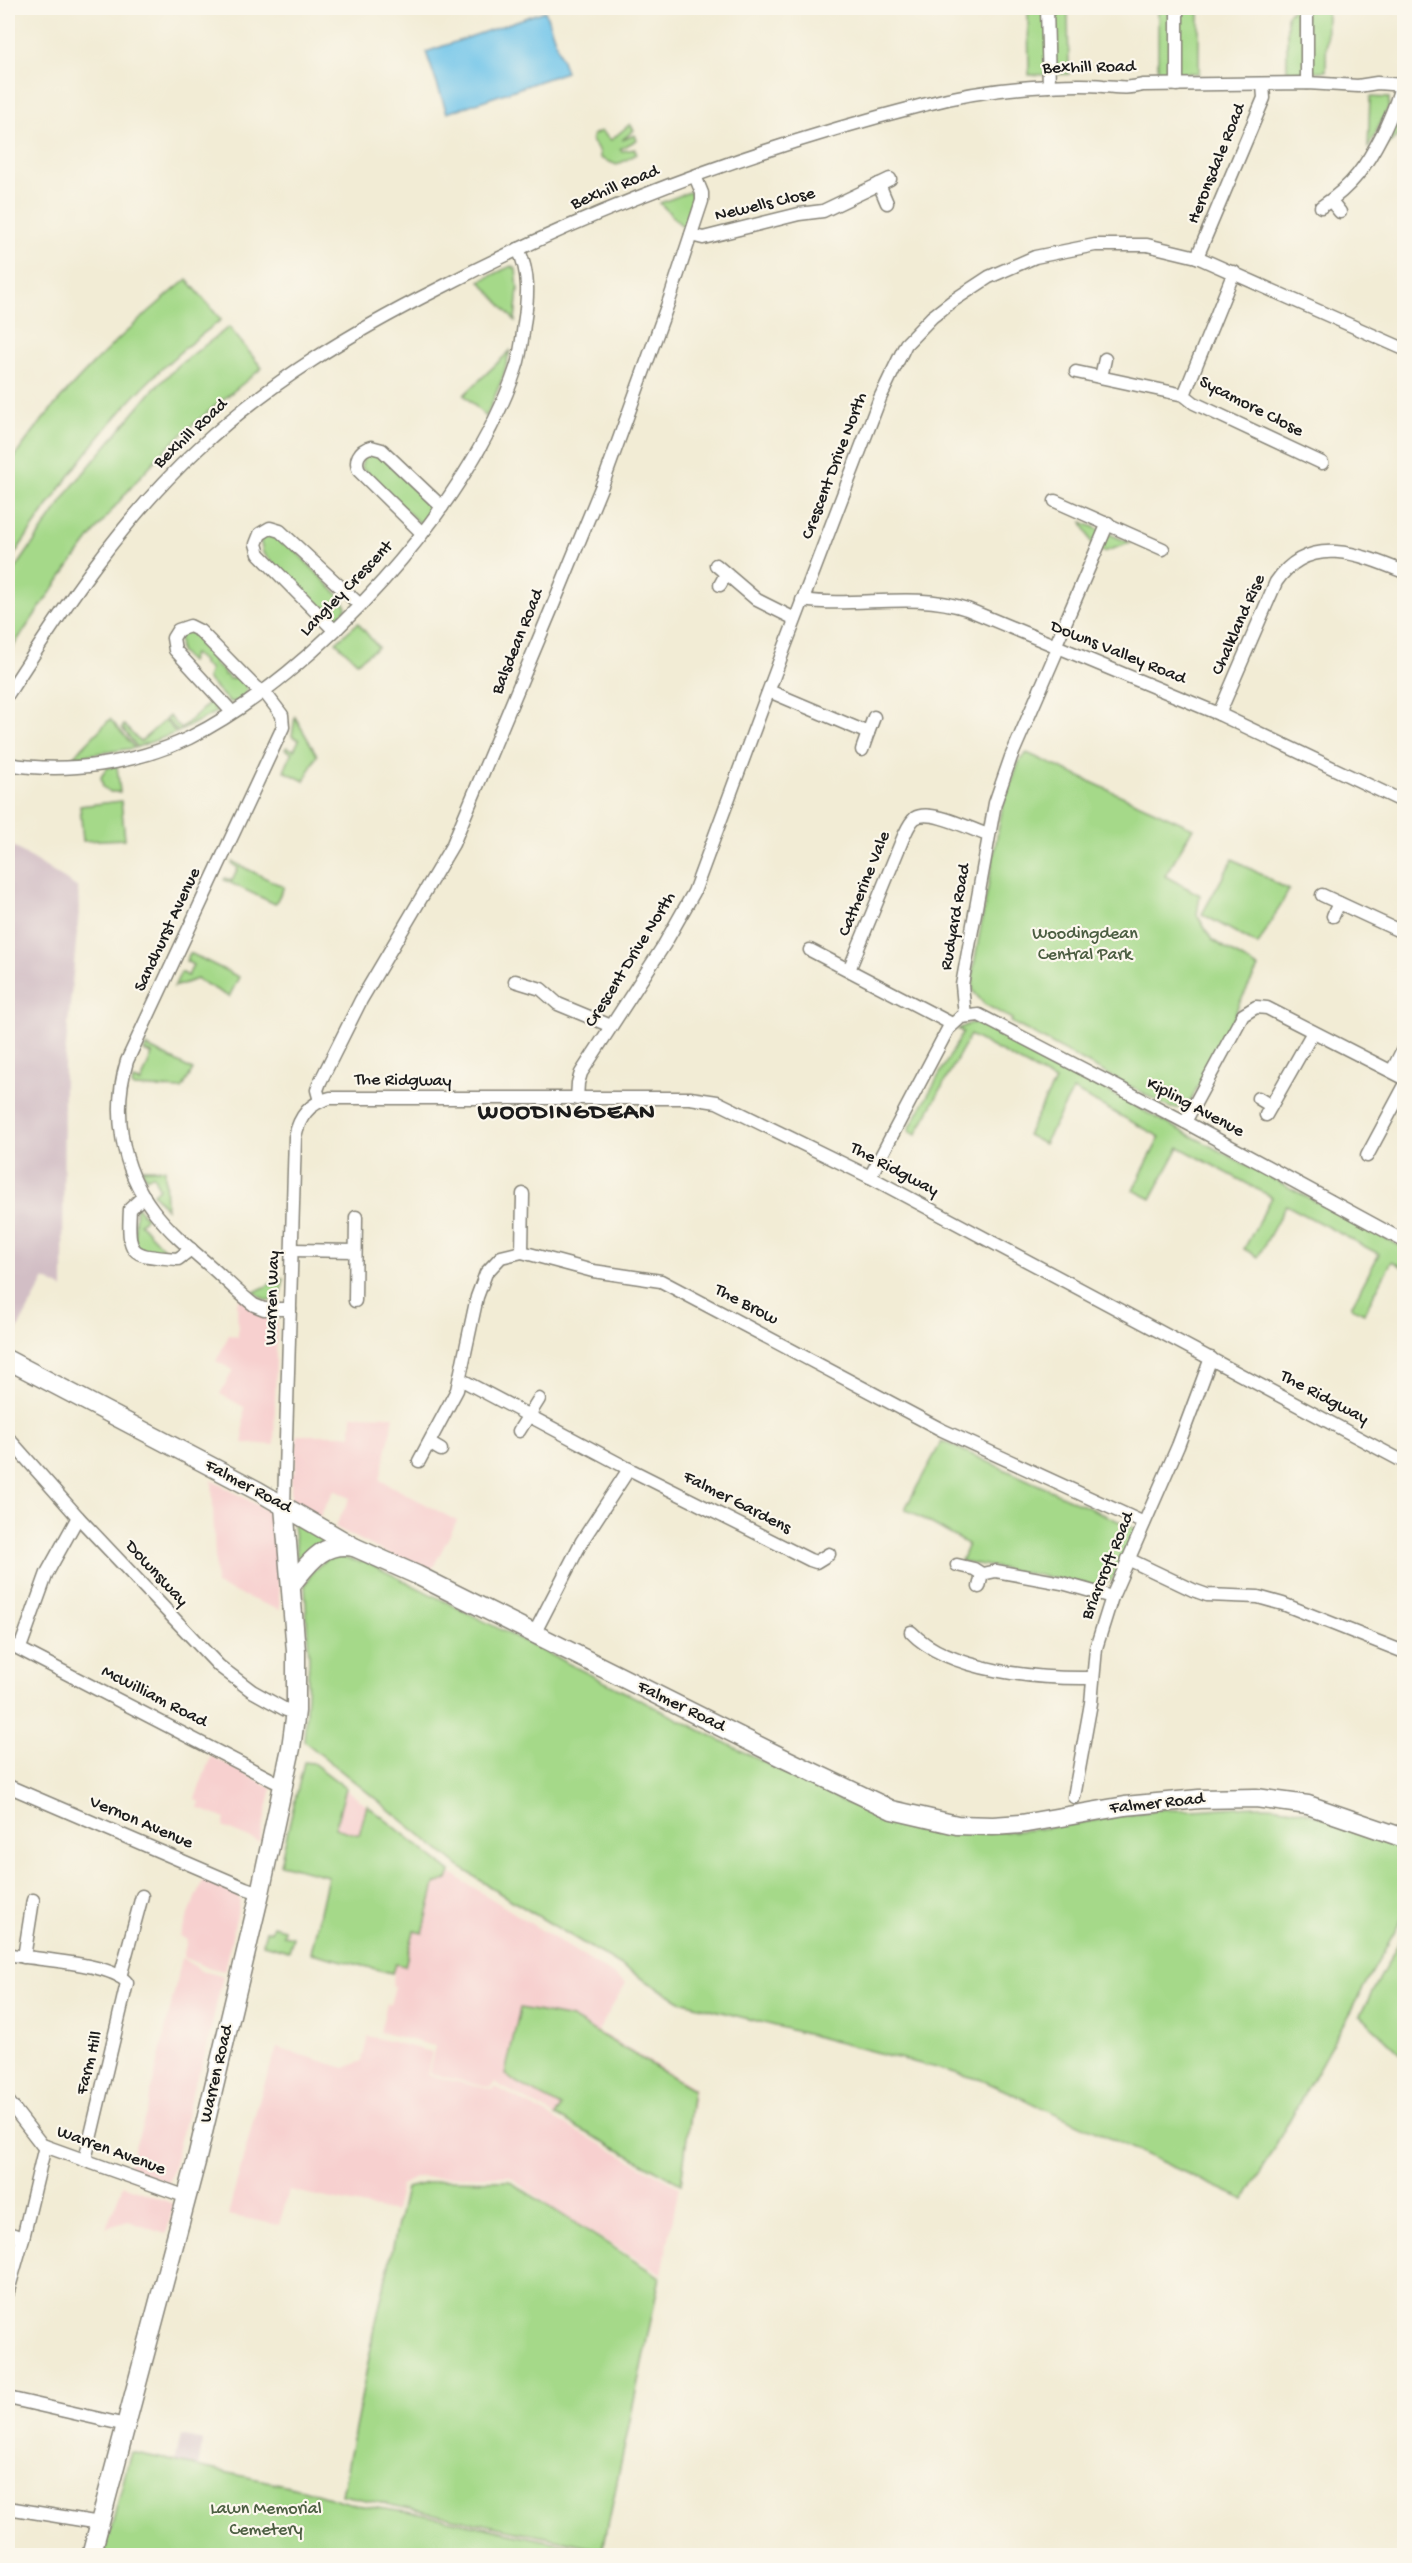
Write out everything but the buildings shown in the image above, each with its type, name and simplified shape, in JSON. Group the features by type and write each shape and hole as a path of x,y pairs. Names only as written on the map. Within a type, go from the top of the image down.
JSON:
{"main road":[{"name":"Falmer Road","path":"8,1360 284,1506 354,1546 417,1575 855,1794 912,1816 957,1825 1007,1826 1125,1806 1199,1799 1256,1798 1308,1805 1404,1838"},
{"name":"Warren Road","path":"92,2556 187,2196 284,1783 296,1711 296,1651 284,1506"},
{"path":"291,1585 310,1560 321,1552 338,1545 354,1546"}],"street":[{"path":"1047,8 1048,86"},
{"path":"1177,8 1177,85"},
{"path":"1307,8 1307,83"},
{"name":"Bexhill Road","path":"8,694 87,577 123,531 160,487 217,432 281,381 351,335 518,249 694,176 823,133 923,105 983,93 1048,86 1124,88 1143,85 1307,83 1358,86 1377,83 1403,85"},
{"name":"Heronsdale Road","path":"1197,257 1264,98 1263,85"},
{"path":"1340,212 1326,204 1355,180 1368,162 1396,105 1403,85"},
{"name":"Balsdean Road","path":"320,1101 317,1090 345,1029 443,863 462,826 603,482 691,235 702,197 694,176"},
{"name":"Newells Close","path":"691,235 706,237 799,214 824,211 885,182 887,203"},
{"name":"Crescent Drive North","path":"577,1099 581,1073 664,945 694,892 802,600 892,370 909,341 932,317 989,277 1028,260 1065,249 1107,244 1147,245 1197,257 1404,349"},
{"name":"Langley Crescent","path":"8,764 65,767 135,757 188,738 232,712 300,662 360,605 422,534 442,507 484,441 499,411 517,366 525,315 527,279 525,264 518,249"},
{"name":"Sycamore Close","path":"1234,272 1184,395 1194,403 1322,463"},
{"path":"1101,377 1105,359"},
{"path":"1076,372 1184,395"},
{"path":"422,534 359,471 357,461 360,452 371,447 382,450 442,507"},
{"path":"1055,501 1163,549"},
{"name":"Rudyard Road","path":"966,1016 962,985 995,803 1056,647 1108,523"},
{"path":"334,630 259,554 256,544 261,532 272,528 282,532 360,605"},
{"name":"Chalkland Rise","path":"1219,714 1276,582 1295,562 1320,553 1348,552 1365,556 1404,572"},
{"path":"716,565 723,580 795,619"},
{"name":"Downs Valley Road","path":"802,600 821,602 935,601 967,609 1219,714 1404,802"},
{"name":"Sandhurst Avenue","path":"232,712 174,649 173,640 178,630 187,626 197,628 255,687 262,691 282,715 283,730 164,979 128,1061 122,1080 120,1113 123,1141 129,1165 144,1196 168,1228 254,1305 264,1309 290,1309"},
{"path":"769,691 868,733"},
{"path":"862,750 874,717"},
{"name":"Catherine Vale","path":"849,970 911,822 920,816 929,815 988,836"},
{"path":"1322,895 1404,933"},
{"path":"1333,916 1340,903"},
{"path":"810,950 952,1024"},
{"path":"515,981 526,990 541,989 558,1004 611,1026"},
{"path":"1185,1122 1246,1013 1256,1008 1265,1008 1404,1078"},
{"name":"Kipling Avenue","path":"966,1016 979,1015 989,1018 1404,1241"},
{"path":"870,1177 952,1024 966,1016"},
{"path":"1258,1098 1268,1110 1313,1032"},
{"path":"1392,1071 1404,1047"},
{"path":"1367,1156 1404,1087"},
{"name":"The Ridgway","path":"320,1101 336,1098 709,1100 747,1115 870,1177 1404,1462"},
{"name":"Warren Way","path":"284,1506 295,1137 302,1116 320,1101"},
{"path":"419,1461 454,1398 477,1297 486,1273 501,1257 522,1252 523,1194"},
{"path":"144,1196 130,1209 129,1242 133,1250 140,1255 178,1258 191,1249"},
{"path":"355,1301 356,1217"},
{"path":"292,1250 355,1251"},
{"name":"The Brow","path":"522,1252 592,1271 661,1281 942,1430 1144,1523"},
{"name":"Briarcroft Road","path":"1074,1797 1091,1703 1096,1648 1112,1597 1178,1446 1211,1358"},
{"name":"Falmer Gardens","path":"460,1379 629,1469 813,1562 829,1554"},
{"path":"519,1431 539,1399"},
{"name":"Downsway","path":"8,1438 78,1518 219,1666 252,1691 286,1710 296,1711"},
{"path":"429,1443 441,1450"},
{"path":"534,1634 582,1541 629,1469"},
{"path":"20,1648 47,1573 78,1518"},
{"path":"1128,1560 1207,1595 1258,1597 1404,1652"},
{"path":"957,1565 974,1569 981,1580 996,1571 1062,1583 1112,1597"},
{"path":"911,1632 921,1642 968,1663 991,1670 1028,1675 1092,1678"},
{"name":"McWilliam Road","path":"8,1643 274,1781 284,1783"},
{"name":"Vernon Avenue","path":"8,1786 260,1893"},
{"name":"Farm Hill","path":"85,2160 128,1985 120,1977 142,1896"},
{"path":"24,1957 33,1900"},
{"path":"8,1954 78,1964 120,1977"},
{"name":"Warren Avenue","path":"8,2100 39,2143 187,2196"},
{"path":"8,2291 45,2146"},
{"path":"8,2233 23,2238"},
{"path":"8,2398 126,2425"},
{"path":"8,2508 100,2523"}],"shaded area":[{"path":"8,843 78,888 79,912 64,1067 63,1289 45,1279 9,1345"},
{"path":"241,1296 277,1313 274,1445 243,1443 244,1407 220,1394 233,1370 216,1361 229,1335 238,1337 237,1303"},
{"path":"352,1415 394,1416 380,1480 457,1521 429,1575 335,1527 350,1498 334,1490 319,1518 293,1504 291,1475 295,1472 297,1435 351,1435"},
{"path":"212,1480 275,1515 280,1610 216,1585"},
{"path":"211,1756 272,1788 259,1842 223,1827 225,1819 198,1808 200,1802 195,1799"},
{"path":"304,1762 313,1763 452,1874 626,1983 598,2031 695,2088 681,2184 495,2083 491,2088 429,2073 435,2046 380,2032 387,2004 390,2005 395,1986 392,1985 394,1974 311,1953 328,1876 280,1864"},
{"path":"204,1879 237,1894 240,1901 224,1971 203,1966 183,1957 187,1940 180,1936"},
{"path":"182,1958 201,1971 223,1976 203,2063 194,2085 169,2183 128,2167 146,2114"},
{"path":"368,2036 432,2052 427,2075 493,2090 496,2087 679,2187 662,2274 557,2211 509,2176 417,2177 401,2185 395,2212 289,2190 279,2225 228,2215 258,2103 277,2048 345,2068 362,2061"},
{"path":"123,2185 174,2204 166,2234 128,2221 106,2228"},
{"path":"181,2435 203,2440 198,2467 175,2463"}],"green space":[{"path":"1032,8 1068,8 1069,74 1029,75 1028,12"},
{"path":"1158,8 1194,8 1199,14 1199,73 1158,73"},
{"path":"1294,8 1327,8 1326,71 1287,72 1287,15"},
{"path":"1370,97 1389,98 1389,106 1368,149"},
{"path":"1404,99 1404,130 1383,149 1378,149"},
{"path":"630,124 634,130 622,140 635,135 637,140 620,149 622,151 635,149 637,154 617,165 600,158 600,152 592,141 593,135 601,131 611,140"},
{"path":"689,192 692,193 692,201 684,228 660,203"},
{"path":"511,266 516,269 518,289 515,321 480,281"},
{"path":"187,279 221,320 153,377 107,427 8,564 8,468 10,464 49,412 92,365"},
{"path":"229,327 262,368 185,431 140,477 80,551 8,654 8,580 71,488 152,391 180,364"},
{"path":"510,351 503,377 486,417 464,395"},
{"path":"372,452 380,454 429,503 432,512 427,520 419,523 361,467 364,456"},
{"path":"1082,522 1130,543 1104,552 1093,546"},
{"path":"268,532 281,536 344,601 346,608 340,617 327,617 263,553 260,539"},
{"path":"358,623 378,647 357,662 336,642"},
{"path":"186,631 194,632 220,659 214,661 215,665 224,672 224,675 227,675 229,679 238,677 247,685 245,697 238,702 229,702 207,679 210,669 203,664 203,661 193,654 190,662 180,652 179,636"},
{"path":"212,700 217,705 216,712 178,732 166,719 169,716 181,729"},
{"path":"295,717 317,755 304,781 284,771 292,753 285,749 287,747 294,750 299,740 292,736"},
{"path":"110,719 135,748 73,757"},
{"path":"165,720 176,733 137,747 122,728 124,725 140,742"},
{"name":"Woodingdean Central Park","path":"1027,753 1193,828 1165,876 1200,895 1197,915 1212,940 1258,968 1238,1006 1232,1024 1190,1101 1182,1107 1168,1107 1011,1022 1012,1019 984,1004 973,991 973,970 1002,809 1019,762"},
{"path":"117,766 120,792 110,792 103,787 101,777 107,768"},
{"path":"121,801 125,839 83,841 80,806"},
{"path":"1233,859 1289,890 1258,945 1202,914"},
{"path":"233,862 284,887 275,904 224,880 225,878 232,881 238,868 232,864"},
{"path":"190,953 239,977 229,997 197,979 174,987 181,972 188,976 193,965 186,961"},
{"path":"971,1023 987,1025 1404,1248 1404,1268 1392,1261 1364,1313 1351,1307 1379,1254 1286,1205 1258,1257 1244,1249 1272,1197 1179,1147 1151,1199 1133,1190 1160,1137 1073,1090 1044,1144 1027,1135 1055,1081 970,1035 916,1135 910,1132 909,1129 963,1032 958,1029"},
{"path":"146,1046 193,1070 182,1089 132,1087 133,1080 141,1082 152,1054 144,1051"},
{"path":"142,1169 165,1169 166,1209 153,1193 159,1188 153,1175 146,1178"},
{"path":"136,1205 146,1218 140,1223 168,1253 174,1247 182,1255 145,1253 134,1244"},
{"path":"283,1278 282,1292 276,1300 266,1300 254,1292"},
{"path":"942,1441 1136,1529 1112,1580 1098,1586 961,1561 968,1544 905,1509"},
{"path":"292,1517 332,1538 298,1564"},
{"path":"337,1556 360,1562 363,1560 809,1785 897,1823 928,1830 986,1833 1046,1828 1164,1809 1260,1806 1298,1810 1334,1821 1404,1850 1404,1915 1245,2200 982,2080 680,2001 460,1867 304,1741 309,1660 305,1585 313,1571 327,1559"},
{"path":"304,1762 313,1763 346,1788 335,1828 359,1835 367,1805 451,1872 448,1879 435,1884 423,1933 414,1931 405,1966 395,1964 392,1973 311,1953 328,1876 280,1864"},
{"path":"273,1926 284,1929 283,1935 293,1937 289,1951 263,1944 266,1930 271,1931"},
{"path":"1404,1933 1404,2057 1360,2015"},
{"path":"520,2008 572,2018 693,2089 681,2184 556,2116 561,2107 505,2074"},
{"path":"440,2180 509,2181 660,2277 603,2549 342,2495 376,2322 406,2188"},
{"name":"Lawn Memorial Cemetery","path":"131,2452 303,2489 356,2505 420,2514 614,2555 104,2555"}],"water":[{"path":"545,11 566,72 447,113 426,52"}],"district":[{"name":"WOODINGDEAN","path":"567,1113"}]}
